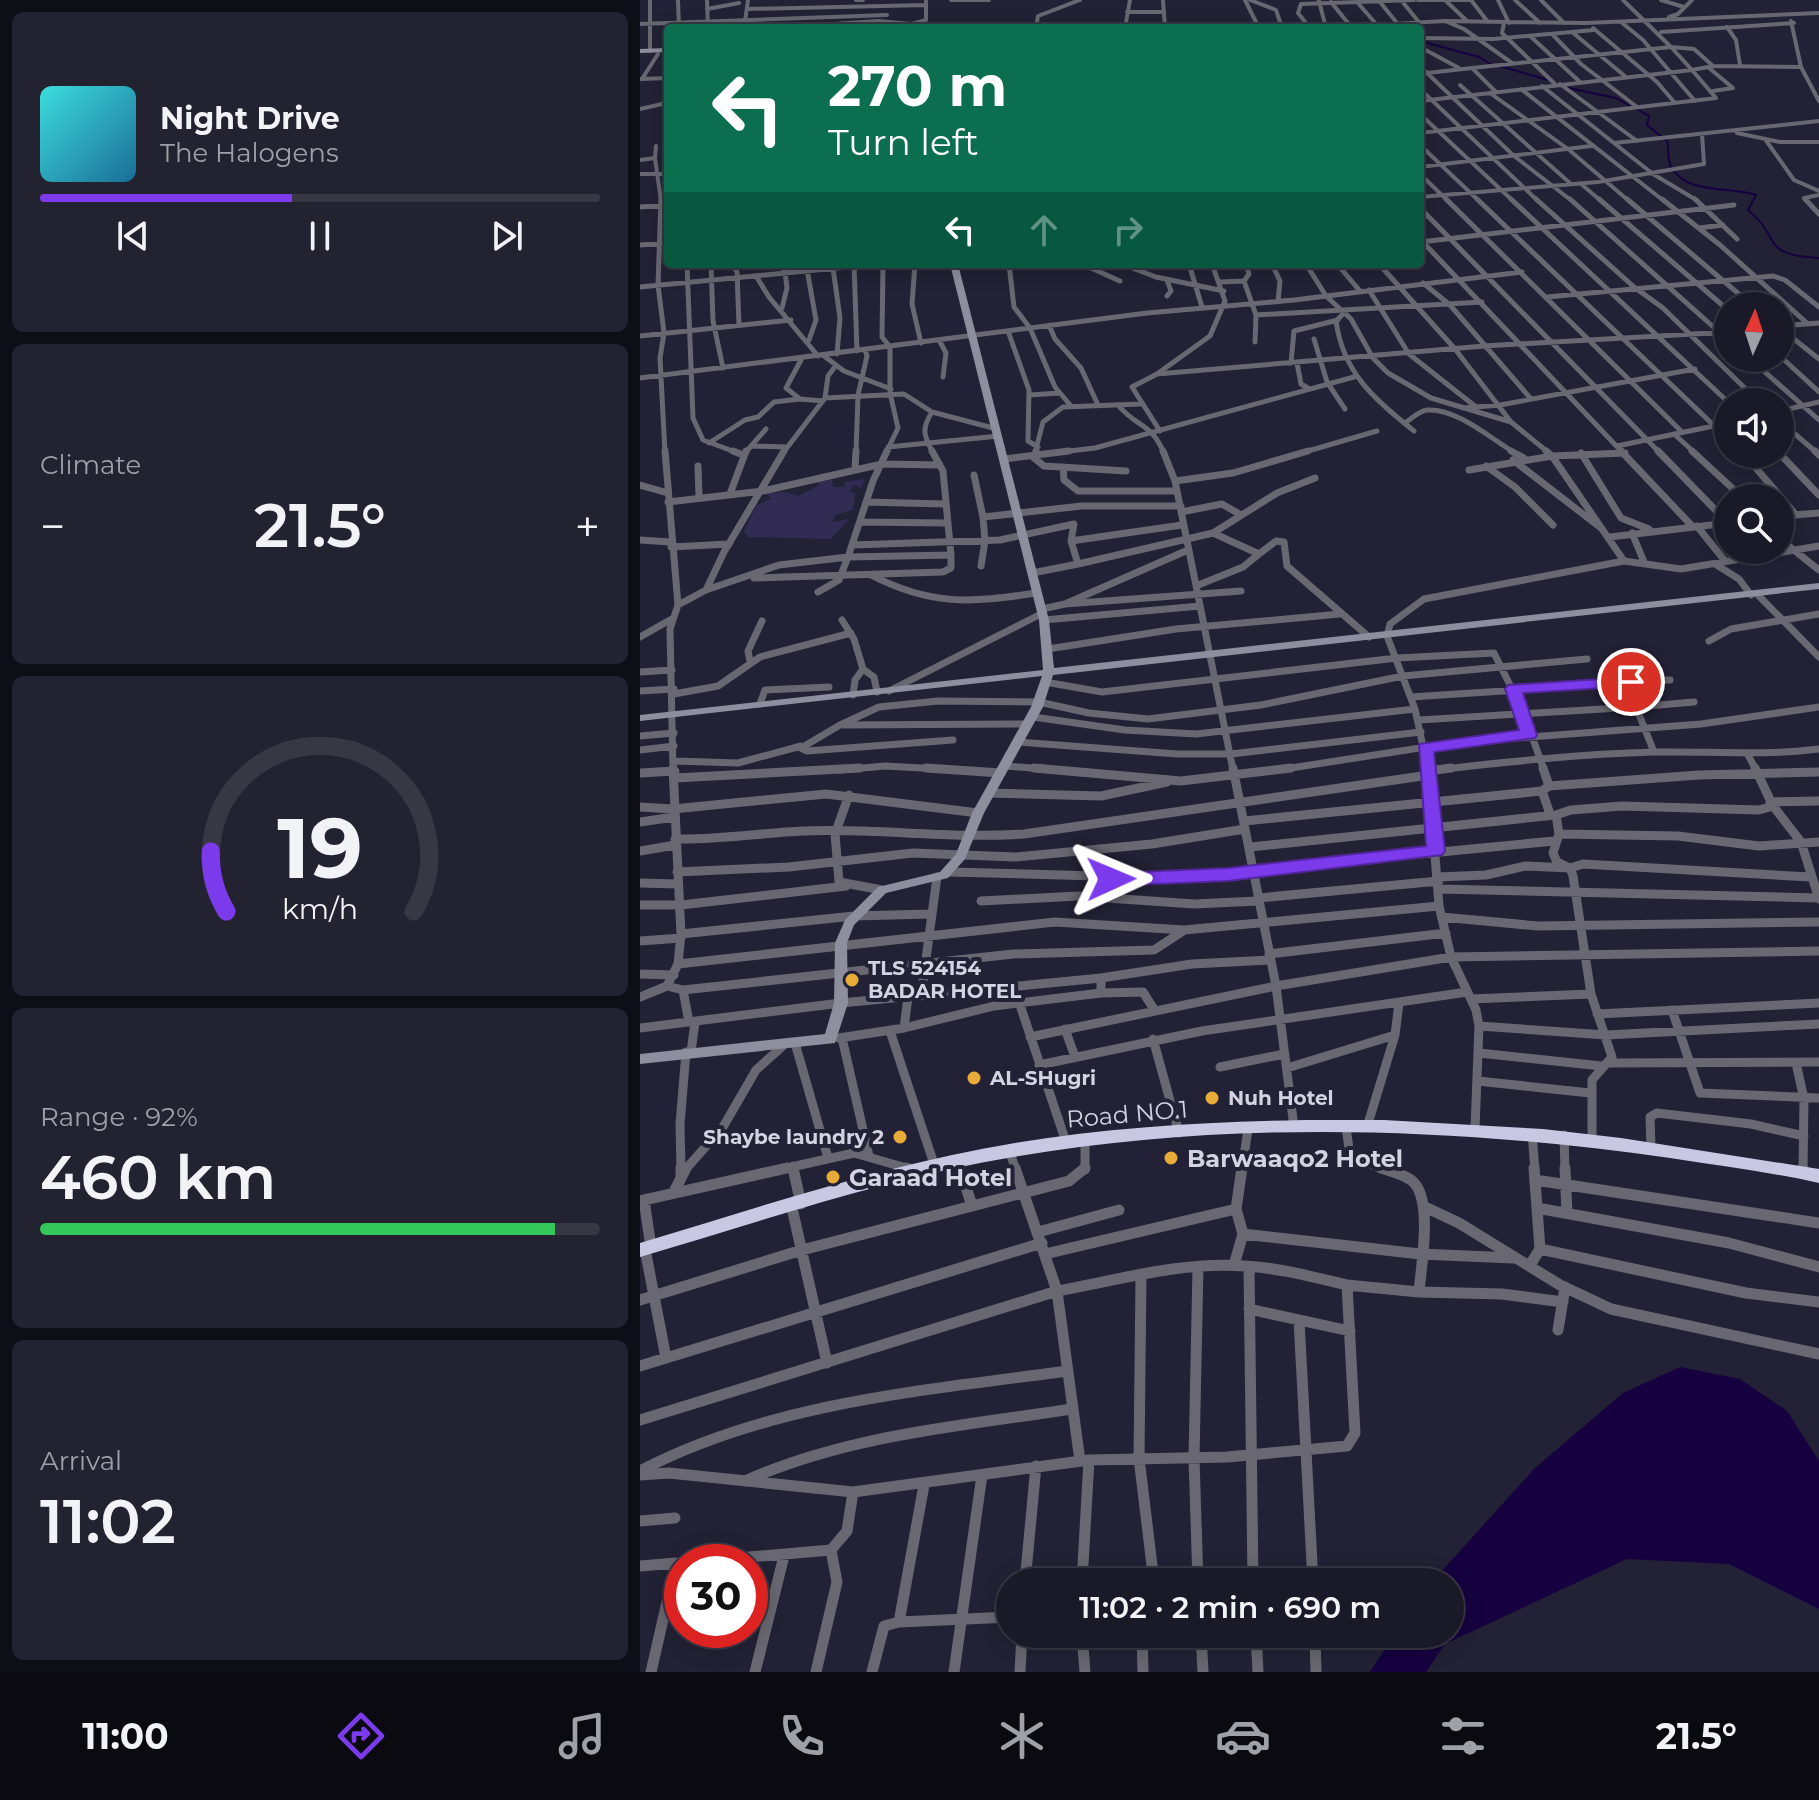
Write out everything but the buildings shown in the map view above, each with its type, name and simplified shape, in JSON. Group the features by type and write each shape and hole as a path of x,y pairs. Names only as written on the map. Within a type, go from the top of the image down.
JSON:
{"highway":[{"name":"Road NO.1","path":"646,1249 914,1171 1066,1142 1179,1133 1294,1127 1475,1128 1564,1135 1811,1174"}],"street":[{"path":"650,0 650,51"},
{"path":"678,0 679,24"},
{"path":"707,0 708,21"},
{"path":"729,0 739,3"},
{"path":"707,9 749,0 744,24"},
{"path":"856,0 863,0"},
{"path":"951,0 989,0"},
{"path":"1037,24 1038,16 1080,0"},
{"path":"1126,24 1130,0"},
{"path":"1163,0 1165,24"},
{"path":"1248,0 1276,10 1297,9 1301,4 1318,1 1471,0 1488,22"},
{"path":"1248,0 1257,24"},
{"path":"1401,0 1418,21"},
{"path":"1498,0 1506,23 1502,33 1506,38 1558,84 1637,141"},
{"path":"1515,0 1540,23"},
{"path":"1541,0 1564,23"},
{"path":"1424,132 1716,98 1713,91 1668,46 1660,32 1623,0"},
{"path":"1661,0 1684,7"},
{"path":"1659,20 1678,14 1692,0"},
{"path":"1318,1 1326,24"},
{"path":"1356,1 1376,24"},
{"path":"1426,1 1442,21 1512,63"},
{"path":"1446,1 1467,21"},
{"path":"1331,2 1349,24"},
{"path":"1380,2 1397,23"},
{"path":"747,9 842,3 926,3 926,24"},
{"path":"838,24 842,3"},
{"path":"790,24 797,8"},
{"path":"1297,9 1307,24"},
{"path":"1276,10 1281,24"},
{"path":"1127,12 1164,12"},
{"path":"1391,24 1418,21 1586,23 1819,13"},
{"path":"686,24 887,15"},
{"path":"1785,15 1794,23 1801,67 1819,101"},
{"path":"815,24 825,17"},
{"path":"858,24 878,21 914,24"},
{"path":"1621,21 1643,40 1695,101"},
{"path":"1586,23 1648,74 1675,103"},
{"path":"1660,32 1794,23"},
{"path":"640,24 664,24"},
{"path":"1727,27 1736,40 1740,65"},
{"path":"1424,38 1477,40 1594,30"},
{"path":"1572,32 1595,55 1626,77"},
{"path":"1552,34 1599,79 1637,107"},
{"path":"1530,36 1580,82"},
{"path":"1424,73 1668,46 1689,47 1733,88 1713,91"},
{"path":"1424,50 1447,65 1462,68"},
{"path":"640,53 664,52"},
{"path":"640,53 664,53"},
{"path":"641,79 658,54"},
{"path":"1424,101 1711,67 1801,67"},
{"path":"1472,68 1493,92 1568,149 1736,292"},
{"path":"1424,70 1514,156 1595,221 1714,328"},
{"path":"641,79 664,78"},
{"path":"1806,80 1819,80"},
{"path":"1460,85 1571,184"},
{"path":"1542,86 1653,174 1706,206 1737,239"},
{"path":"1521,89 1629,177 1699,228 1808,324"},
{"path":"1424,92 1491,159 1634,287 1663,308 1745,388"},
{"path":"640,109 664,104"},
{"path":"1424,119 1655,337 1714,388"},
{"path":"1613,144 1819,121"},
{"path":"1716,132 1819,142"},
{"path":"1424,197 1580,183 1704,164 1702,134"},
{"path":"1765,139 1782,165 1800,183 1819,193"},
{"path":"656,146 657,174 664,201"},
{"path":"1424,167 1591,146"},
{"path":"1424,149 1714,426"},
{"path":"640,160 655,158"},
{"path":"640,174 664,174"},
{"path":"1424,178 1547,297 1586,341 1729,484"},
{"path":"1800,183 1819,182"},
{"path":"1580,183 1714,299"},
{"path":"1819,193 1804,198 1819,214"},
{"path":"640,207 664,205"},
{"path":"1424,241 1734,205"},
{"path":"1424,212 1714,508"},
{"path":"1699,228 1723,225"},
{"path":"640,245 664,244"},
{"path":"1424,244 1714,548"},
{"path":"664,250 658,285 664,333 661,375 670,544 678,605"},
{"path":"687,268 688,330 694,371 693,418 697,432 709,443 743,455"},
{"path":"711,268 715,327 723,368"},
{"path":"734,268 739,325"},
{"path":"762,268 765,275"},
{"path":"782,308 787,288 784,268"},
{"path":"640,287 765,275 802,268"},
{"path":"806,268 816,320 809,340"},
{"path":"832,268 840,318 837,354"},
{"path":"854,268 861,351 867,356 858,395 855,468"},
{"path":"818,592 837,586 845,575 866,502 899,424 891,391 890,347 882,337 881,268"},
{"path":"914,268 910,298 913,322 921,343"},
{"path":"921,996 930,914 943,874 961,856 978,813 1031,720 1047,676 1048,649 1043,614 955,268"},
{"path":"1009,268 1014,307 1030,328 1059,393 1071,406"},
{"path":"1091,268 1120,281"},
{"path":"1133,268 1167,280 1224,291"},
{"path":"1190,268 1202,307"},
{"path":"1214,268 1224,291 1224,305 1210,336 1157,374 1132,387 1157,431 1175,481 1276,986 1294,1127"},
{"path":"1244,281 1249,274 1247,268"},
{"path":"1274,268 1280,281 1278,301"},
{"path":"1308,268 1326,296 1351,319 1373,358 1408,387 1459,408 1511,422"},
{"path":"1340,268 1360,291"},
{"path":"1382,268 1455,349 1511,422 1552,456 1624,561"},
{"path":"640,378 1049,325 1522,272"},
{"path":"756,276 768,299 782,308 834,368 861,375 891,391 912,397 932,412 998,432"},
{"path":"1547,297 1634,287 1782,278 1819,307"},
{"path":"1167,280 1171,291 1167,296"},
{"path":"1220,282 1244,281"},
{"path":"1244,281 1256,315 1255,342"},
{"path":"1423,283 1450,305 1531,399"},
{"path":"1369,290 1409,354 1476,407"},
{"path":"1256,315 1345,313 1482,302"},
{"path":"1294,313 1294,363 1301,384 1308,388"},
{"path":"1336,321 1345,313"},
{"path":"1294,331 1351,319"},
{"path":"640,336 791,320"},
{"path":"1336,321 1344,360 1354,377 1366,392 1414,431"},
{"path":"1794,326 1819,323"},
{"path":"1049,325 1055,339 1081,368 1098,405"},
{"path":"1008,331 1030,395 1028,441 1038,447"},
{"path":"1157,374 1373,358 1484,346 1714,333"},
{"path":"1794,338 1819,359"},
{"path":"1314,339 1318,362 1345,409"},
{"path":"939,340 946,353 943,377"},
{"path":"800,399 786,386 802,358"},
{"path":"706,590 786,447 824,399 828,376 834,368"},
{"path":"1459,408 1500,405 1695,369"},
{"path":"1794,369 1819,392"},
{"path":"1766,372 1819,420"},
{"path":"1004,459 1095,448 1354,377"},
{"path":"709,443 745,420 759,416 774,402 891,391"},
{"path":"1030,395 1059,393"},
{"path":"1794,408 1819,402"},
{"path":"1034,455 1043,422 1063,407 1141,404"},
{"path":"1118,405 1129,418 1157,431"},
{"path":"1405,423 1422,411 1431,410 1467,425 1524,459"},
{"path":"747,578 943,572 951,568 952,543 940,465 924,431 932,412"},
{"path":"1617,446 1714,426"},
{"path":"730,494 743,455 766,429"},
{"path":"1175,481 1233,473 1377,431"},
{"path":"888,447 931,444 998,432"},
{"path":"1794,433 1819,455"},
{"path":"751,446 786,447"},
{"path":"1469,470 1513,460 1581,453 1625,453"},
{"path":"1581,453 1624,521 1656,530"},
{"path":"1034,455 1044,466 1126,471"},
{"path":"1513,460 1580,515 1604,530"},
{"path":"668,502 763,491 882,464 940,465"},
{"path":"698,466 699,497"},
{"path":"1486,466 1521,492 1553,525"},
{"path":"1063,467 1064,480 1078,491 1177,491"},
{"path":"1756,468 1796,515 1819,513"},
{"path":"1793,468 1819,495"},
{"path":"974,475 985,541 981,566"},
{"path":"882,692 1187,546 1277,493 1315,478"},
{"path":"640,485 668,493"},
{"path":"866,502 944,504"},
{"path":"983,517 1082,506 1181,509 1222,504 1241,515"},
{"path":"860,522 947,523"},
{"path":"852,545 985,541 1040,533 1054,523 1074,524 1071,541 1078,564"},
{"path":"1610,537 1714,524"},
{"path":"1071,541 1182,525"},
{"path":"1213,533 1259,554"},
{"path":"1632,533 1644,562"},
{"path":"640,540 670,544 729,544"},
{"path":"1196,589 1243,567 1276,541 1284,542 1287,566 1369,637"},
{"path":"1032,573 1187,546"},
{"path":"1794,549 1819,546"},
{"path":"1794,551 1819,570"},
{"path":"640,997 667,986 678,964 681,936 673,813 674,691 670,620 678,605 706,590 779,565 848,557 951,555"},
{"path":"1475,1128 1479,1026 1451,957 1439,906 1435,826 1425,748 1419,720 1387,636 1391,623 1415,609 1422,600 1624,561 1681,569 1714,564 1739,579 1819,657"},
{"path":"870,574 886,584 944,603 958,604 1036,593"},
{"path":"640,718 1047,676 1208,654 1819,586"},
{"path":"1065,604 1196,589 1241,591"},
{"path":"1043,614 1200,606"},
{"path":"1048,649 1203,627 1340,614"},
{"path":"1709,641 1731,629 1819,614"},
{"path":"640,637 670,620"},
{"path":"842,620 851,633 863,669 874,677 882,692"},
{"path":"750,661 748,651 762,621"},
{"path":"640,691 718,686 750,661 851,633"},
{"path":"1047,676 1102,692 1397,658 1491,653 1503,665 1540,758 1557,838 1554,859 1570,868 1591,994 1612,1057 1594,1073 1590,1093 1592,1139"},
{"path":"640,773 738,763 801,746 840,725 890,705 1039,702 1134,719 1222,711 1403,676 1587,659"},
{"path":"853,695 855,680 863,669"},
{"path":"640,672 672,670"},
{"path":"1411,697 1670,680"},
{"path":"760,704 765,690 829,687"},
{"path":"1419,720 1694,702"},
{"path":"1636,707 1654,752"},
{"path":"675,770 805,774 885,766 1169,781 1236,777 1529,735 1701,724 1819,707"},
{"path":"840,725 1031,720 1125,730 1227,732 1415,709"},
{"path":"1018,742 1177,754 1231,754 1421,732"},
{"path":"640,736 674,733"},
{"path":"801,746 807,751 953,740"},
{"path":"640,750 674,746"},
{"path":"640,851 675,842 803,831 835,834 934,833 968,838 1024,834 1540,758 1654,752 1779,754 1819,749"},
{"path":"1438,883 1576,895 1819,899 1801,842 1772,804 1747,753"},
{"path":"677,872 913,853 1015,857 1127,847 1245,825 1432,800 1546,789 1819,772"},
{"path":"989,793 1081,798 1135,792 1169,781"},
{"path":"640,822 673,813 801,794 849,795 978,813"},
{"path":"846,886 839,882 835,834 849,795"},
{"path":"1250,847 1586,809 1657,806 1759,810 1772,804 1819,801"},
{"path":"640,807 673,813"},
{"path":"640,905 681,905 846,886 882,890 943,874 1111,879 1254,872 1557,838 1678,836 1759,846 1819,842"},
{"path":"981,901 1079,896 1129,897 1194,904 1438,883 1526,866 1570,868 1583,864 1638,866 1814,883"},
{"path":"640,883 678,884"},
{"path":"869,1156 836,1039 841,1003 841,943 854,916 882,890"},
{"path":"678,964 841,943 927,937 1055,922 1184,930 1262,926 1439,906"},
{"path":"640,941 854,916 930,914"},
{"path":"1442,917 1526,925 1819,922"},
{"path":"667,986 683,990 1013,954 1154,950 1184,930"},
{"path":"640,1028 841,1003 1101,978 1446,933"},
{"path":"1030,1037 1276,986 1451,957 1819,951"},
{"path":"640,974 674,975"},
{"path":"1101,978 1101,993"},
{"path":"681,1174 680,1124 692,1022 683,990"},
{"path":"640,1059 836,1039 890,1031 1019,1002 1101,993 1143,992 1155,1011"},
{"path":"1039,1065 1153,1039 1399,1003 1469,996 1591,994"},
{"path":"904,1028 908,997"},
{"path":"1019,1002 1066,1142"},
{"path":"1367,1127 1395,1035 1399,1003"},
{"path":"1597,1014 1819,1003"},
{"path":"1672,1010 1691,1060 1696,1089 1700,1093 1819,1098"},
{"path":"1479,1026 1606,1035 1819,1024"},
{"path":"1065,1029 1075,1057"},
{"path":"890,1031 935,1167"},
{"path":"1287,1068 1395,1035"},
{"path":"1153,1039 1179,1133"},
{"path":"790,1044 828,1158"},
{"path":"674,1192 681,1174 723,1127 756,1070 790,1044"},
{"path":"1479,1053 1604,1065 1691,1060 1819,1062"},
{"path":"1220,1067 1284,1054"},
{"path":"1796,1063 1804,1099 1804,1136 1811,1174"},
{"path":"1478,1081 1590,1093"},
{"path":"1651,1148 1650,1117 1657,1113 1751,1124 1804,1136"},
{"path":"1346,1127 1350,1156 1416,1183 1425,1207 1419,1292"},
{"path":"1234,1265 1243,1234 1236,1209 1248,1129"},
{"path":"1530,1265 1540,1249 1532,1132"},
{"path":"1564,1135 1567,1213"},
{"path":"640,1300 802,1250 1069,1181 1085,1171 1085,1141"},
{"path":"666,1358 646,1249 642,1200 857,1152 914,1171"},
{"path":"1010,1153 1057,1291 1072,1409 1084,1460 1082,1568"},
{"path":"958,1162 972,1206"},
{"path":"793,1166 802,1250 827,1363"},
{"path":"1535,1180 1819,1223"},
{"path":"1425,1207 1470,1228 1514,1259 1611,1309 1819,1354"},
{"path":"1537,1208 1729,1243 1819,1267"},
{"path":"1042,1243 1236,1209"},
{"path":"640,1366 1042,1243 1119,1210"},
{"path":"1243,1234 1420,1254 1514,1259"},
{"path":"1540,1249 1746,1293 1819,1302"},
{"path":"640,1420 1057,1291 1198,1267 1234,1265 1347,1285 1419,1292 1502,1294 1563,1302"},
{"path":"1198,1267 1194,1458 1198,1568"},
{"path":"1249,1267 1253,1568"},
{"path":"1141,1276 1139,1458 1152,1568"},
{"path":"640,1473 669,1473 853,1492 924,1485 1084,1460 1251,1456 1342,1449 1355,1433 1347,1285"},
{"path":"1558,1330 1565,1287"},
{"path":"1249,1309 1350,1331"},
{"path":"1299,1320 1303,1452 1312,1568"},
{"path":"640,1473 698,1446 812,1411 905,1393 1068,1371"},
{"path":"744,1482 768,1469 840,1449 1072,1409"},
{"path":"1026,1568 1036,1466"},
{"path":"954,1672 982,1475"},
{"path":"899,1622 924,1485"},
{"path":"768,1557 831,1550 844,1541 851,1522 853,1492"},
{"path":"640,1521 675,1518"},
{"path":"816,1672 837,1582 831,1550"},
{"path":"755,1672 784,1556"},
{"path":"640,1566 664,1564"},
{"path":"872,1672 881,1629 899,1622 996,1618"},
{"path":"651,1672 664,1621"},
{"path":"1020,1672 1021,1648"},
{"path":"1083,1648 1085,1672"},
{"path":"1142,1648 1143,1672"},
{"path":"1202,1648 1203,1672"},
{"path":"1257,1648 1258,1672"},
{"path":"1315,1648 1316,1672"}],"shaded area":[{"path":"865,479 861,488 854,485 849,492 855,493 853,510 835,515 832,522 849,519 831,539 748,537 744,531 757,505 771,499 766,493 785,492 798,496 820,485 815,481 832,480 833,487 845,487 845,482"},
{"path":"1680,1367 1740,1379 1787,1411 1819,1461 1819,1609 1729,1564 1627,1559 1464,1635 1464,1568 1445,1568 1535,1468 1623,1393"},
{"path":"1386,1648 1442,1648 1426,1672 1370,1672"}],"waterway":[{"path":"1424,42 1479,57 1490,64"},
{"path":"1500,66 1548,80"},
{"path":"1568,88 1616,98 1630,106"},
{"path":"1635,108 1649,116 1647,125 1667,141 1670,164 1678,176 1698,186 1756,195 1748,210 1779,249 1819,258"}],"place":[{"name":"TLS 524154 BADAR HOTEL","path":"852,980"},
{"name":"AL-SHugri","path":"974,1078"},
{"name":"Nuh Hotel","path":"1212,1098"},
{"name":"Shaybe laundry 2","path":"900,1137"},
{"name":"Barwaaqo2 Hotel","path":"1171,1158"},
{"name":"Garaad Hotel","path":"833,1177"}],"route":[{"path":"1111,879 1228,874 1436,851 1425,748 1529,735 1514,689 1631,682"}]}
